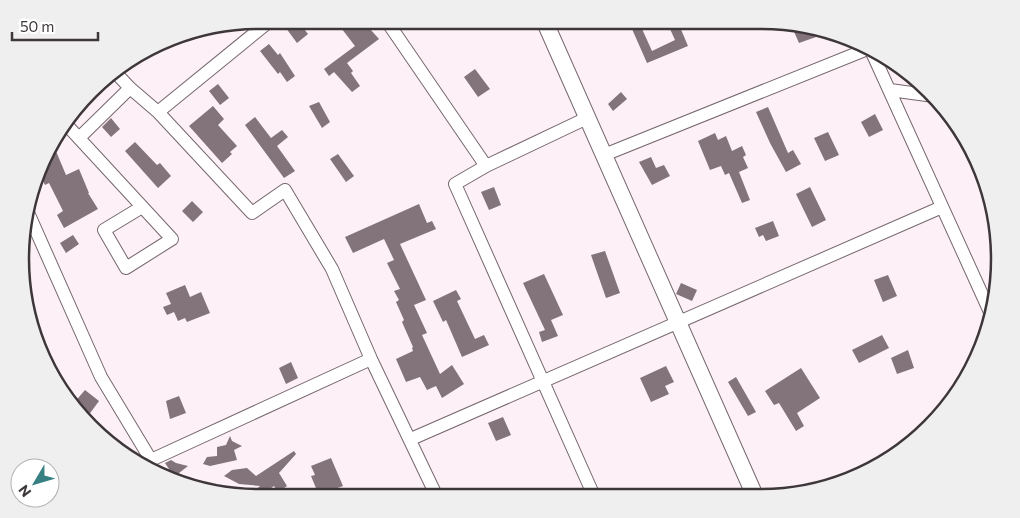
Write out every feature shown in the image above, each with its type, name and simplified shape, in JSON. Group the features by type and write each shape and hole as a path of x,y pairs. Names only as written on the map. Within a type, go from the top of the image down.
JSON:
{"street":[{"path":"158,112 260,29"},
{"path":"392,29 486,166"},
{"path":"548,29 752,489"},
{"path":"604,155 862,51"},
{"path":"876,60 987,305"},
{"path":"119,76 158,112 252,213 285,190 332,269 371,360 433,489"},
{"path":"80,137 130,88"},
{"path":"890,90 922,94"},
{"path":"587,118 486,166 455,184 591,489"},
{"path":"70,128 172,239 126,268 104,230 142,207"},
{"path":"411,440 942,207"},
{"path":"32,222 101,377 146,459"},
{"path":"153,463 371,360"}],"building":[{"path":"287,29 304,29 308,34 297,43"},
{"path":"342,29 370,29 379,39 347,63 360,86 352,92 334,72 329,76 324,69 355,46"},
{"path":"632,29 642,29 652,51 675,40 670,29 681,29 688,46 647,63"},
{"path":"794,31 816,37 799,43"},
{"path":"269,44 278,55 280,53 295,76 287,82 280,72 278,74 260,51"},
{"path":"475,69 490,89 478,97 464,77"},
{"path":"218,84 229,98 220,105 209,91"},
{"path":"621,92 627,99 613,111 608,104"},
{"path":"319,102 330,122 322,128 309,106"},
{"path":"213,106 224,119 218,125 237,146 230,152 232,154 222,163 189,126"},
{"path":"768,107 788,153 793,150 801,164 786,172 756,112"},
{"path":"875,114 883,130 869,137 861,122"},
{"path":"255,117 271,138 282,130 288,137 277,146 295,171 284,178 245,125"},
{"path":"111,118 120,129 111,137 102,127"},
{"path":"828,132 839,155 825,161 814,138"},
{"path":"715,133 718,140 726,136 732,151 742,146 746,155 743,157 748,168 739,172 750,200 742,203 729,173 725,175 721,166 710,170 698,141"},
{"path":"135,142 157,165 160,163 171,176 158,188 125,151"},
{"path":"56,151 66,175 79,169 88,193 98,209 64,228 57,215 63,211 49,183 45,185 43,180"},
{"path":"338,154 354,176 346,182 330,159"},
{"path":"651,157 656,168 664,165 670,176 652,185 639,162"},
{"path":"494,187 501,205 489,210 481,192"},
{"path":"810,187 826,220 812,227 796,194"},
{"path":"192,201 203,212 193,222 182,211"},
{"path":"419,204 427,223 432,221 436,229 400,244 426,300 414,305 427,333 422,335 440,374 452,365 464,384 442,398 436,386 427,390 420,377 406,382 396,359 413,351 413,347 396,302 399,300 394,291 400,289 387,263 394,260 384,239 353,253 345,237"},
{"path":"773,221 779,236 766,241 763,235 759,237 755,228"},
{"path":"73,235 79,244 66,253 60,243"},
{"path":"605,251 620,293 606,298 591,255"},
{"path":"544,274 563,315 551,320 558,336 542,342 539,332 545,330 523,283"},
{"path":"888,275 897,296 883,302 874,280"},
{"path":"681,283 697,290 692,301 676,294"},
{"path":"185,285 190,297 201,292 210,313 187,322 185,318 178,321 174,312 167,315 163,307 171,304 166,293"},
{"path":"456,290 461,299 457,301 475,339 484,335 489,345 462,357 446,320 443,322 433,301"},
{"path":"882,335 889,348 859,363 852,350"},
{"path":"908,350 914,368 897,374 891,358"},
{"path":"291,362 298,378 286,384 279,368"},
{"path":"666,366 674,382 665,386 669,394 651,402 640,378"},
{"path":"801,368 820,398 797,413 804,426 796,431 779,403 774,405 765,391"},
{"path":"736,377 756,412 748,416 728,382"},
{"path":"85,390 99,401 89,414 77,400"},
{"path":"179,396 186,413 170,419 166,401"},
{"path":"503,417 511,435 496,441 488,423"},
{"path":"230,436 232,441 242,446 234,450 237,460 210,466 203,464 207,457 217,456 217,447 226,445"},
{"path":"294,451 296,454 279,473 287,486 282,489 276,489 274,486 270,489 257,489 260,486 239,484 224,476 232,470 247,468 256,476"},
{"path":"331,458 343,486 335,489 316,489 311,476 315,475 311,466"},
{"path":"171,460 188,466 177,474 168,471 169,469 165,463"}]}
